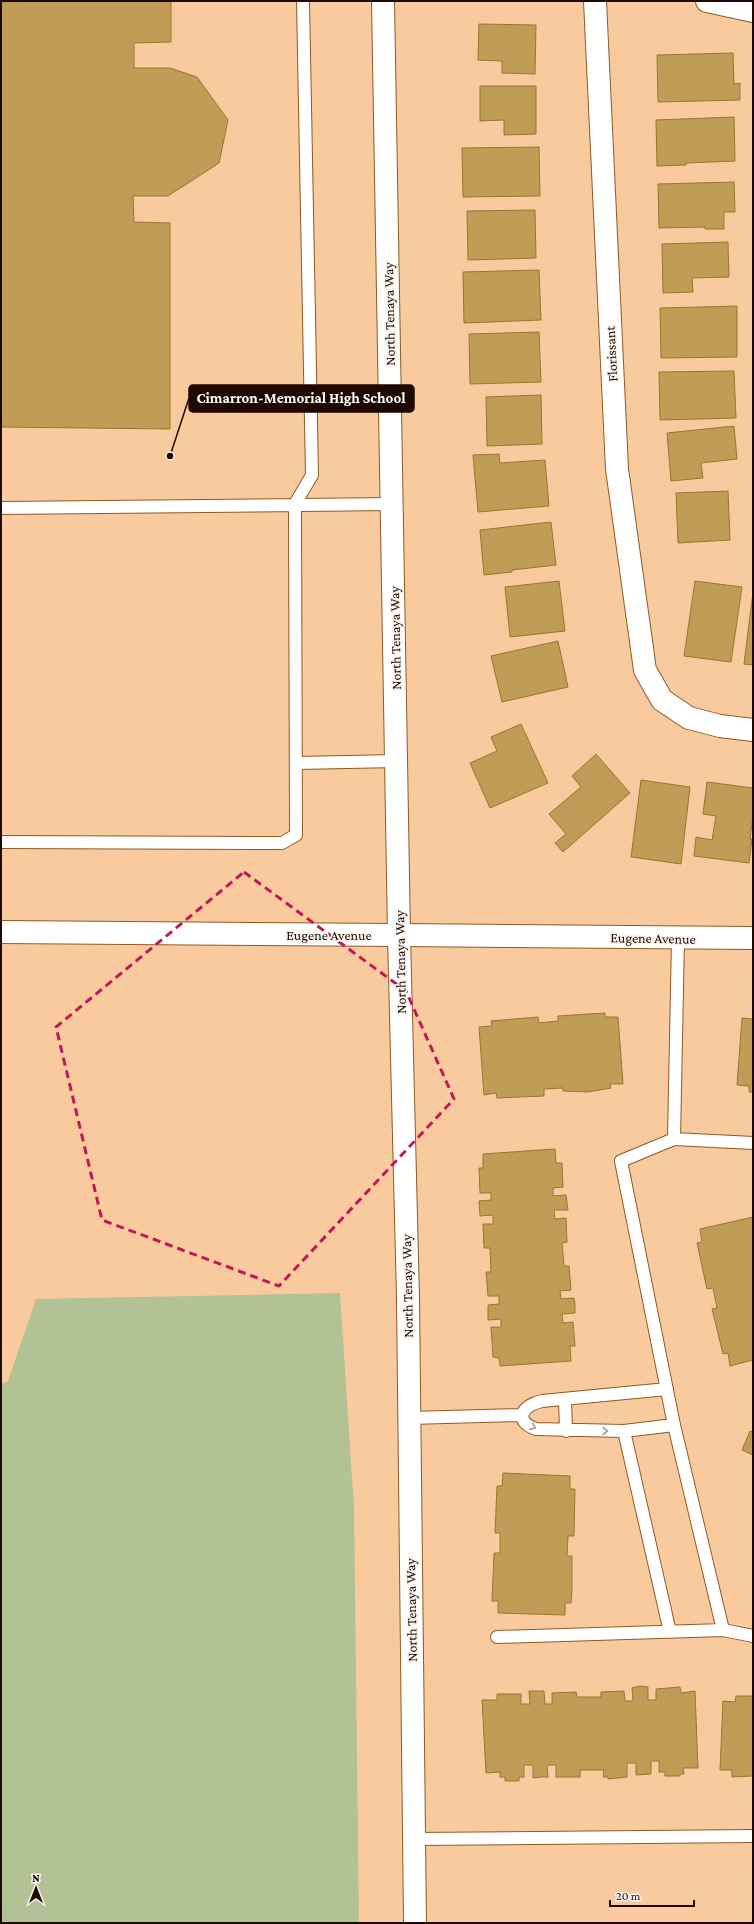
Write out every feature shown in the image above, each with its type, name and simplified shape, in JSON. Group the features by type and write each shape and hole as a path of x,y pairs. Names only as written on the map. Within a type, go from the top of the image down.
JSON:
{"main road":[{"name":"North Tenaya Way","path":"383,1 393,504 399,935 408,1298 415,1923"},
{"name":"Florissant","path":"595,1 617,469 644,670 662,700 688,718 720,726 753,730"},
{"path":"707,1 753,11"},
{"name":"Eugene Avenue","path":"1,932 753,938"}],"lane":[{"path":"1,842 282,843 296,834 297,763 295,504 312,475 302,1"},
{"path":"1,508 393,504"},
{"path":"297,763 397,761"},
{"path":"674,1139 678,938"},
{"path":"723,1630 666,1389 621,1161 674,1139 753,1143"},
{"path":"666,1389 533,1403 525,1407 522,1415 524,1421 529,1426 536,1429 566,1431 624,1431 674,1425"},
{"path":"565,1399 566,1431"},
{"path":"409,1418 522,1415"},
{"path":"624,1431 670,1632"},
{"path":"497,1637 723,1630 753,1636"},
{"path":"414,1839 753,1836"}],"highlighted area":[{"path":"244,872 406,991 454,1099 279,1286 102,1220 56,1027"}],"green space":[{"path":"340,1293 354,1507 359,1923 1,1923 1,1384 8,1381 36,1299"}],"building":[{"path":"1,1 171,1 171,42 134,43 134,68 170,68 197,77 228,120 219,163 168,196 133,196 134,222 170,223 170,429 1,427"},
{"path":"479,24 536,25 535,74 502,73 502,61 478,60"},
{"path":"733,53 734,84 740,83 740,100 658,102 657,55"},
{"path":"480,86 536,86 536,134 504,135 504,120 480,121"},
{"path":"734,117 735,161 657,166 656,120"},
{"path":"539,147 540,196 463,197 462,148"},
{"path":"734,182 735,212 724,212 724,229 705,229 705,227 659,228 658,184"},
{"path":"535,210 536,258 468,260 467,211"},
{"path":"728,242 729,277 692,278 693,292 663,293 662,244"},
{"path":"539,270 541,320 464,323 463,272"},
{"path":"737,306 737,357 661,358 660,308"},
{"path":"539,332 541,382 470,384 469,334"},
{"path":"734,371 736,418 660,420 659,372"},
{"path":"541,395 542,444 487,446 486,397"},
{"path":"734,426 737,459 701,463 703,478 671,481 667,433"},
{"path":"499,454 500,463 545,460 549,506 478,512 473,455"},
{"path":"728,491 730,540 678,543 676,493"},
{"path":"551,522 556,565 484,575 480,530"},
{"path":"559,581 565,631 510,637 505,587"},
{"path":"695,581 742,587 731,662 684,656"},
{"path":"753,592 753,665 744,664"},
{"path":"558,641 568,687 502,702 491,656"},
{"path":"521,724 548,783 490,808 470,763 497,751 491,737"},
{"path":"596,754 630,793 563,852 555,843 566,834 549,814 581,787 572,776"},
{"path":"641,780 690,787 681,864 631,857"},
{"path":"707,782 753,788 753,816 750,839 752,839 749,863 694,856 696,837 712,840 716,816 703,814"},
{"path":"605,1013 605,1017 618,1017 623,1084 610,1084 611,1088 588,1092 563,1091 563,1088 544,1089 544,1096 497,1098 496,1093 484,1095 479,1027 492,1026 491,1021 538,1017 539,1023 558,1021 558,1016"},
{"path":"742,1018 753,1019 753,1092 749,1092 749,1086 737,1085"},
{"path":"555,1149 556,1163 562,1163 563,1187 553,1188 553,1196 566,1195 568,1210 554,1210 555,1219 566,1218 567,1242 562,1243 564,1266 569,1266 571,1290 560,1291 561,1299 574,1298 575,1305 575,1313 562,1314 563,1323 573,1322 575,1346 570,1346 571,1361 500,1366 499,1358 493,1357 491,1327 501,1327 501,1319 488,1320 488,1305 499,1304 499,1296 488,1296 486,1272 491,1272 490,1248 484,1248 483,1224 493,1224 493,1215 480,1216 479,1201 491,1200 491,1193 480,1193 479,1168 483,1168 483,1154"},
{"path":"753,1217 753,1360 730,1366 728,1353 723,1354 712,1309 717,1308 713,1288 707,1289 697,1243 702,1242 700,1229"},
{"path":"750,1431 753,1432 753,1455 742,1450"},
{"path":"503,1473 570,1476 570,1489 575,1489 574,1536 568,1536 567,1556 572,1556 572,1590 571,1603 565,1603 565,1615 498,1613 498,1601 492,1601 494,1553 500,1553 500,1533 495,1533 497,1486 502,1486"},
{"path":"640,1686 648,1687 648,1700 656,1700 656,1689 680,1687 681,1693 695,1691 698,1768 683,1768 684,1774 680,1774 680,1776 665,1776 665,1772 659,1772 659,1761 651,1761 651,1774 636,1775 636,1763 627,1763 627,1777 608,1779 608,1777 603,1777 604,1770 580,1770 580,1777 556,1777 556,1765 547,1765 548,1777 533,1778 533,1765 524,1765 524,1777 519,1777 519,1781 505,1781 505,1777 500,1777 500,1772 486,1773 482,1700 497,1700 497,1694 521,1694 521,1704 530,1704 529,1691 544,1691 545,1704 552,1704 552,1693 576,1692 577,1697 601,1697 601,1692 624,1691 625,1701 633,1701 632,1688"},
{"path":"736,1696 753,1696 753,1776 732,1777 732,1770 720,1770 723,1701 735,1702"}],"place":[{"name":"Cimarron-Memorial High School","path":"170,456"}]}
